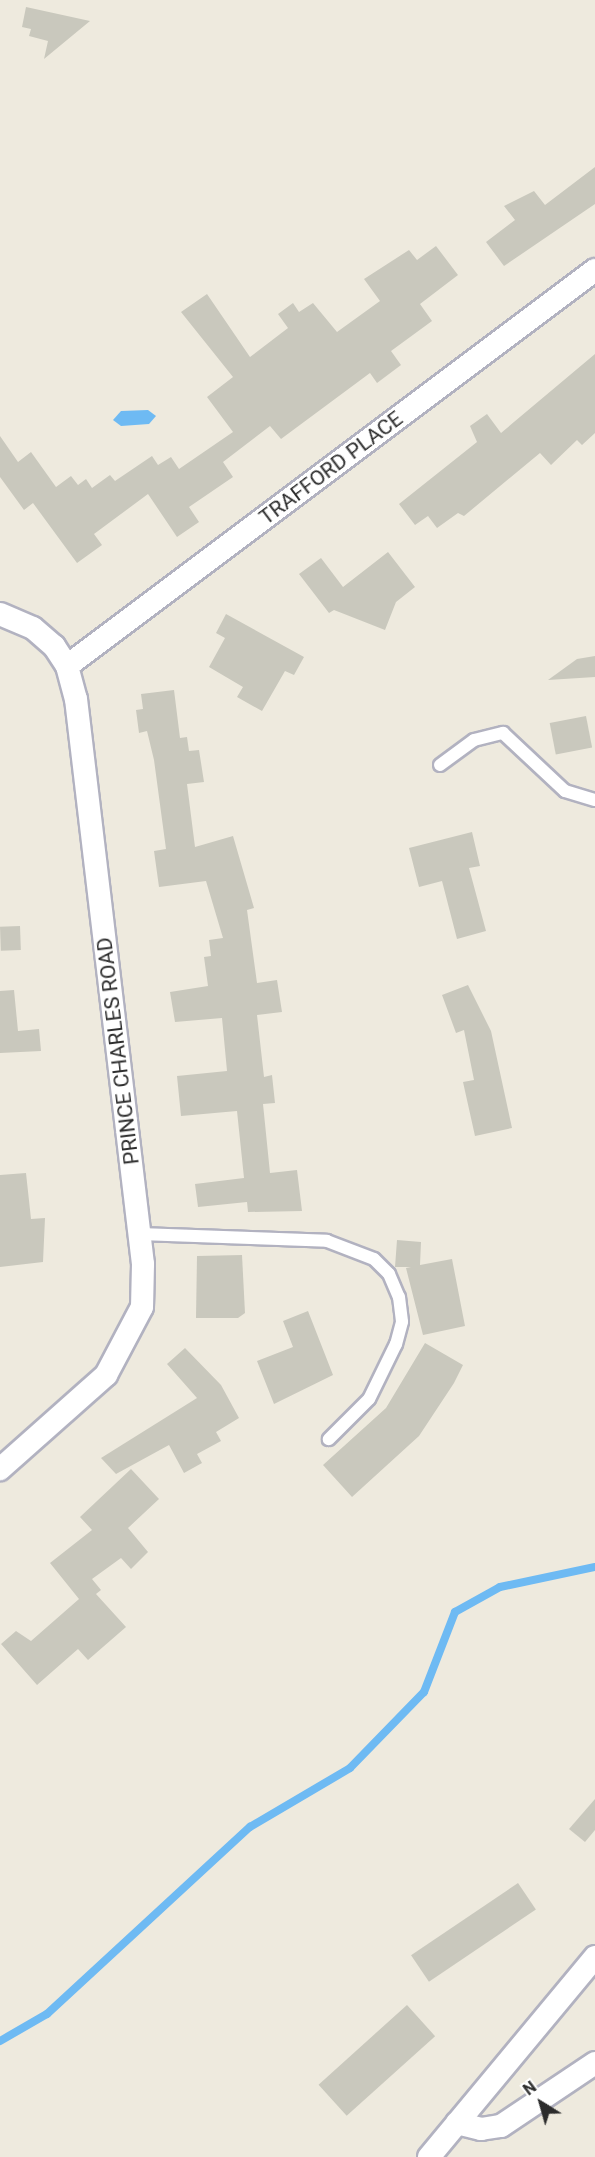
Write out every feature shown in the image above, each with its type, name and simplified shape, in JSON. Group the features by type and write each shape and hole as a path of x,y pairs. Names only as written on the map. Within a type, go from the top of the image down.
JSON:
{"street":[{"name":"TRAFFORD PLACE","path":"67,666 595,270"},
{"name":"PRINCE CHARLES ROAD","path":"0,614 33,628 67,666 76,699 140,1234 142,1308 127,1345 106,1375 0,1469"},
{"path":"429,2157 595,1957"},
{"path":"457,2123 481,2129 501,2126 595,2063"}],"lane":[{"path":"440,765 474,740 503,733 565,791 595,800"},
{"path":"140,1234 327,1241 374,1259 389,1274 399,1297 402,1322 396,1344 369,1399 329,1439"}],"water":[{"path":"148,410 156,416 149,424 121,426 113,420 121,411"}],"building":[{"path":"26,7 90,21 44,59 48,41 29,36 31,29 22,27"},
{"path":"595,167 595,204 504,266 486,242 515,220 504,206 534,191 545,205"},
{"path":"436,246 458,275 420,304 432,321 391,351 401,365 377,383 370,373 281,439 270,426 223,462 233,477 189,507 199,522 177,537 148,494 94,534 102,545 77,563 33,503 24,510 0,477 0,436 18,462 31,452 56,487 71,476 78,485 86,479 92,488 110,475 115,481 152,456 158,465 171,457 179,469 233,432 207,397 233,377 181,312 207,294 250,357 288,328 278,314 293,303 299,312 313,303 337,332 380,301 364,279 409,250 417,260"},
{"path":"595,354 595,433 582,445 577,440 551,465 540,453 464,516 458,513 437,528 428,516 415,525 399,504 477,442 470,426 487,414 501,433"},
{"path":"388,552 415,587 396,602 385,630 334,610 329,613 299,574 321,558 343,587"},
{"path":"226,614 304,657 294,675 285,671 262,711 237,697 243,687 209,667 225,638 216,633"},
{"path":"595,656 595,677 548,680 577,659"},
{"path":"174,690 180,738 187,737 189,751 199,750 204,782 187,784 195,847 233,836 254,908 247,910 257,983 277,980 282,1012 257,1015 264,1077 272,1075 275,1103 263,1104 270,1173 297,1170 302,1211 248,1212 247,1202 198,1207 195,1184 244,1178 237,1111 181,1116 177,1076 227,1071 222,1018 175,1022 170,992 208,986 204,957 211,956 209,940 223,938 206,881 159,887 154,851 166,849 154,760 147,731 139,733 136,710 143,709 141,694"},
{"path":"586,716 592,747 556,754 550,723"},
{"path":"472,832 480,866 469,868 486,931 457,939 442,881 419,887 409,848"},
{"path":"20,926 21,950 1,951 0,927"},
{"path":"468,985 491,1031 512,1128 475,1136 463,1082 474,1080 464,1030 456,1033 442,995"},
{"path":"14,990 18,1031 39,1029 41,1051 0,1053 0,991"},
{"path":"26,1173 31,1219 45,1218 43,1262 0,1267 0,1175"},
{"path":"397,1240 421,1242 420,1265 452,1259 465,1326 423,1335 406,1268 411,1267 395,1267"},
{"path":"242,1255 245,1313 238,1318 196,1318 197,1256"},
{"path":"308,1311 333,1375 274,1404 257,1361 293,1347 283,1321"},
{"path":"425,1343 463,1365 454,1383 419,1436 352,1497 323,1465 386,1408"},
{"path":"185,1348 221,1385 239,1418 216,1432 221,1441 197,1454 202,1463 184,1473 169,1445 116,1474 101,1458 197,1398 167,1364"},
{"path":"131,1469 159,1499 128,1528 148,1552 131,1569 121,1558 92,1579 101,1590 96,1594 126,1627 88,1660 78,1649 37,1685 1,1644 16,1631 31,1641 79,1599 50,1563 92,1530 80,1517"},
{"path":"595,1799 595,1830 585,1842 569,1829"},
{"path":"518,1883 536,1910 429,1982 411,1955"},
{"path":"407,2005 435,2036 347,2116 319,2085"}],"waterway":[{"path":"0,2041 47,2014 250,1827 350,1768 424,1692 455,1612 500,1587 595,1567"}]}
